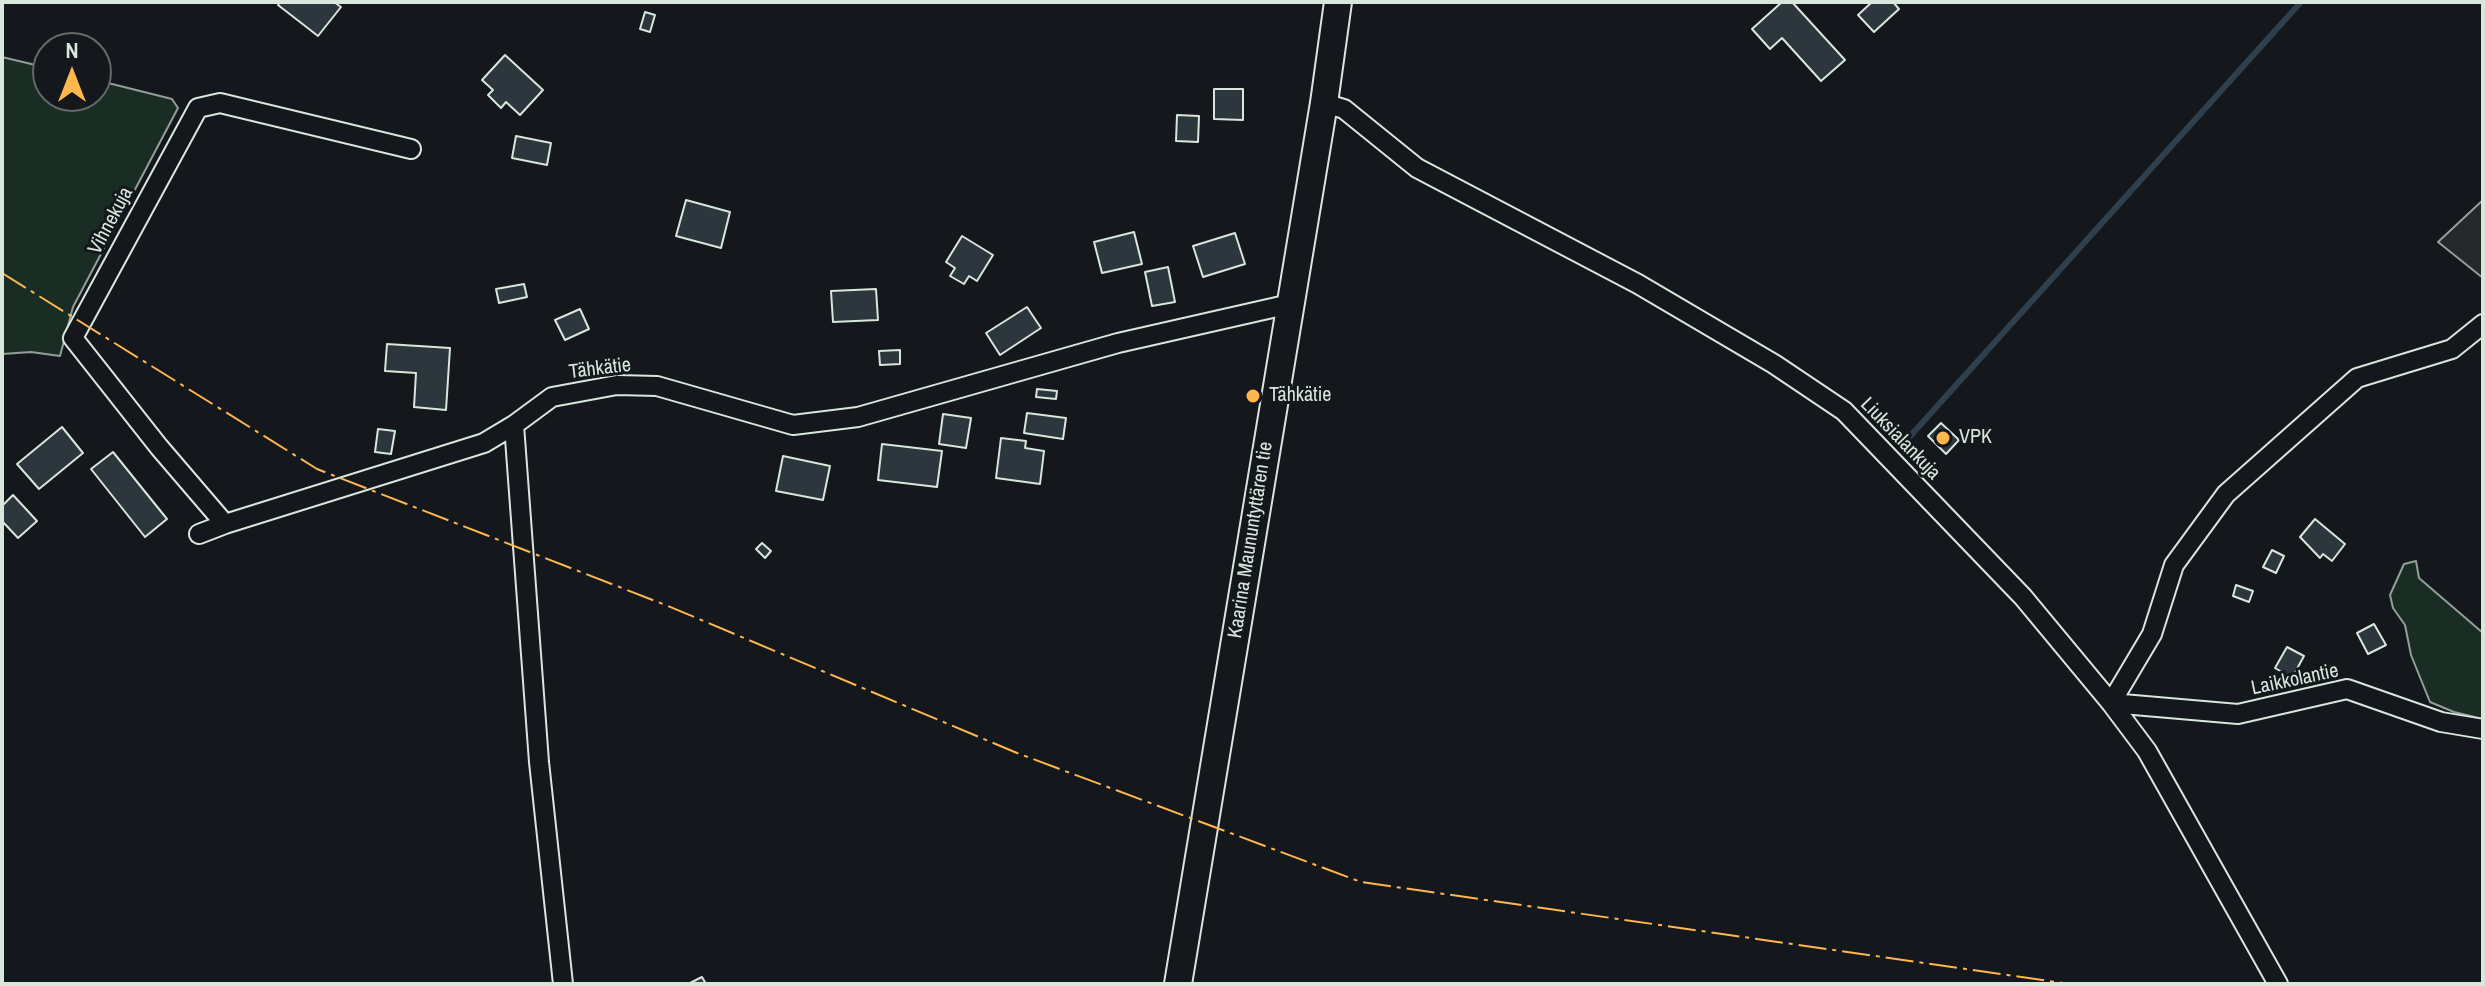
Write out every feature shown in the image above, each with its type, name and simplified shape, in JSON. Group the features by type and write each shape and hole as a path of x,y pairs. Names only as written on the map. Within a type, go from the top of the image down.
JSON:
{"main road":[{"name":"Kaarina Maununtyttären tie","path":"1178,984 1324,103 1338,2"}],"street":[{"name":"Vihnekuja","path":"225,524 73,338 198,108 220,103 411,149"},
{"name":"Liuksialankuja","path":"1324,103 1344,109 1417,168 1638,284 1774,364 1844,411 2023,597 2111,703 2147,751 2278,984"},
{"name":"Tähkätie","path":"514,425 552,397 617,385 657,386 793,425 858,417 1118,343 1290,304"},
{"path":"2111,703 2152,634 2174,565 2226,494 2357,378 2452,349 2483,324"},
{"path":"199,534 484,443 514,425 539,762 563,984"},
{"name":"Laikkolantie","path":"2111,703 2238,714 2347,689 2441,722 2483,729"}],"green space":[{"path":"2,57 32,64 32,112 112,112 112,84 172,99 178,108 73,307 60,356 31,352 2,354"},
{"path":"2416,561 2419,578 2483,633 2483,719 2430,702 2411,655 2405,625 2393,608 2390,595 2404,564"}],"shaded area":[{"path":"2483,200 2483,278 2438,242"}],"building":[{"path":"280,2 334,2 341,7 318,36 278,5"},
{"path":"1782,2 1792,2 1845,60 1821,81 1782,38 1770,49 1752,29"},
{"path":"1872,2 1893,2 1899,9 1874,32 1858,15"},
{"path":"645,12 655,15 650,32 640,29"},
{"path":"505,55 543,90 520,115 506,102 501,108 488,95 493,90 482,80"},
{"path":"1214,89 1243,89 1243,120 1214,119"},
{"path":"1177,115 1199,116 1198,142 1176,141"},
{"path":"516,136 551,143 547,165 512,158"},
{"path":"686,200 730,212 721,248 676,236"},
{"path":"1134,232 1142,264 1102,273 1094,242"},
{"path":"1235,233 1245,264 1203,277 1193,246"},
{"path":"962,236 993,255 977,281 969,276 964,284 950,276 955,268 946,262"},
{"path":"1168,267 1175,302 1152,306 1145,272"},
{"path":"524,284 527,297 499,303 496,289"},
{"path":"876,289 878,320 833,322 831,291"},
{"path":"1027,307 1041,328 1000,355 986,333"},
{"path":"580,309 589,329 565,340 555,320"},
{"path":"387,344 450,348 446,410 414,407 416,373 385,371"},
{"path":"900,350 900,364 880,365 879,351"},
{"path":"1037,389 1057,391 1056,399 1036,397"},
{"path":"1027,413 1066,418 1063,439 1024,433"},
{"path":"943,414 971,418 966,448 939,444"},
{"name":"VPK","path":"1941,423 1959,440 1946,454 1928,436"},
{"path":"62,427 83,453 39,489 17,464"},
{"path":"378,429 395,431 391,454 375,452"},
{"path":"1001,438 1026,441 1025,448 1044,451 1040,484 996,478"},
{"path":"882,444 942,451 937,487 878,480"},
{"path":"113,452 167,519 145,537 91,469"},
{"path":"783,456 830,466 823,500 776,491"},
{"path":"13,495 37,521 18,538 2,521 2,506"},
{"path":"2315,519 2345,544 2332,561 2323,554 2320,558 2300,537"},
{"path":"762,543 771,551 765,558 756,549"},
{"path":"2272,550 2284,556 2276,573 2263,567"},
{"path":"2236,585 2253,591 2249,602 2233,596"},
{"path":"2374,624 2386,645 2368,654 2357,633"},
{"path":"2287,647 2304,656 2292,678 2275,668"},
{"path":"702,977 706,984 688,984"}],"waterway":[{"path":"1904,443 2301,2"}],"power":[{"path":"2,273 317,469 668,606 1017,753 1361,882 2070,984"}],"place":[{"name":"Tähkätie","path":"1253,396"},
{"name":"VPK","path":"1943,438"}]}
